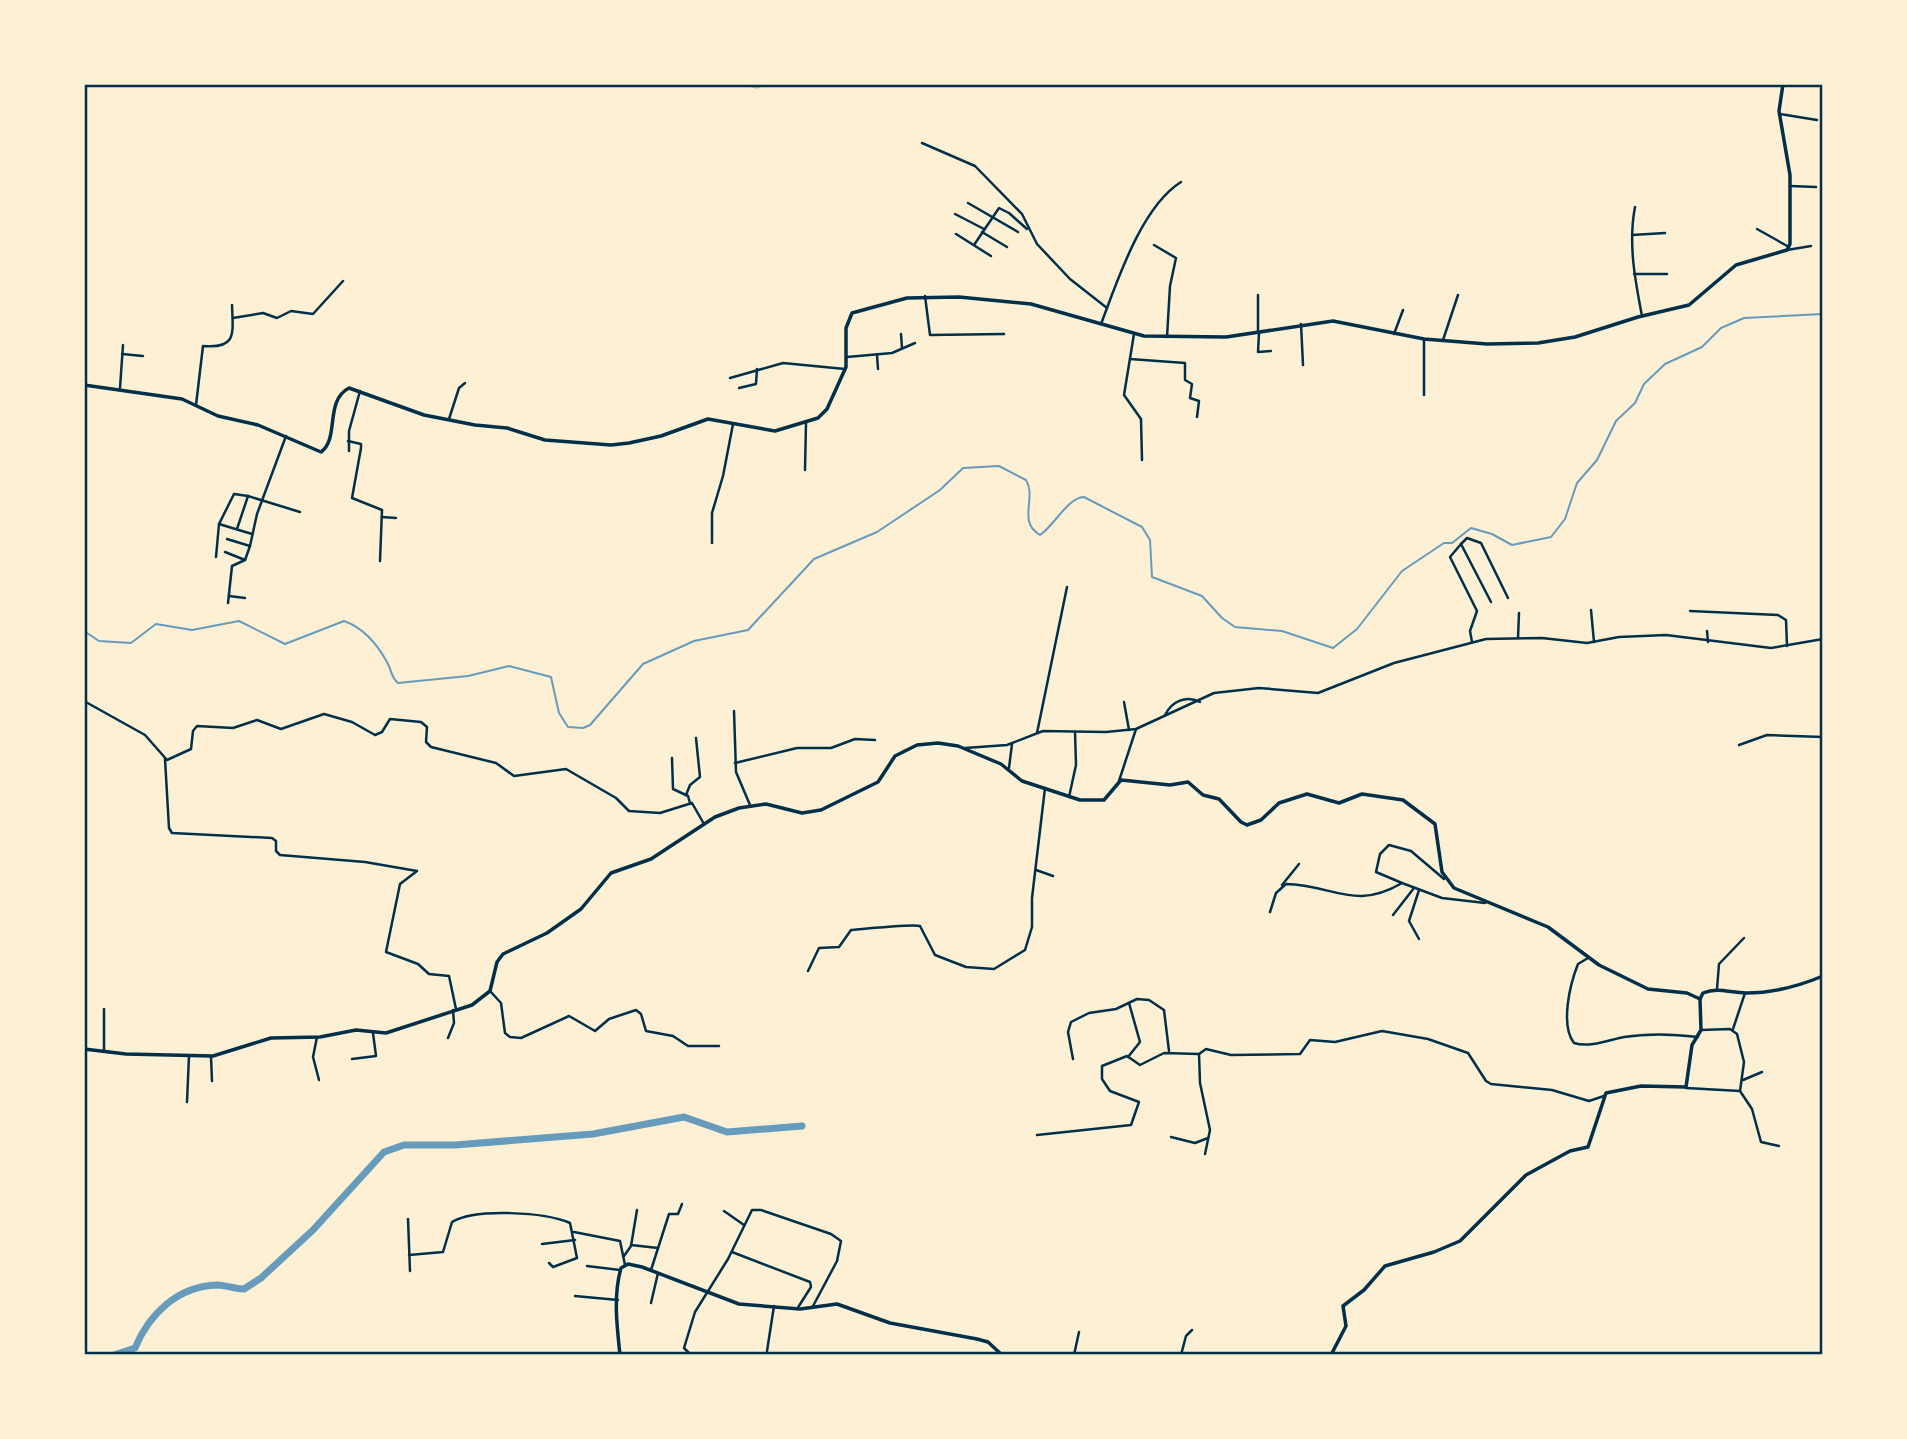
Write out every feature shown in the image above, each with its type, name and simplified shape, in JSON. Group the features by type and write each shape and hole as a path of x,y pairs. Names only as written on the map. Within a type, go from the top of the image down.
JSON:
{"street":[{"path":"1783,84 1780,114 1790,186 1788,249"},
{"path":"1780,114 1817,120"},
{"path":"922,143 971,162 1022,214 1037,244 1070,279 1107,308"},
{"path":"1101,324 1139,233 1169,192 1181,182"},
{"path":"1790,186 1816,187"},
{"path":"968,203 1018,232"},
{"path":"1636,207 1632,235 1634,274 1642,316"},
{"path":"974,245 991,218 1001,208 1029,231"},
{"path":"955,214 1007,247"},
{"path":"1757,229 1788,249"},
{"path":"1632,235 1665,233"},
{"path":"956,234 991,256"},
{"path":"1154,245 1176,258 1170,286 1167,337"},
{"path":"84,385 182,398 218,416 286,436 313,450 323,451 328,444 339,397 349,388 418,413 475,425 507,428 539,439 611,445 661,436 702,419 772,431 818,418 824,412 845,369 846,328 854,310 925,296 1022,303 1134,334 1167,337 1236,336 1301,324 1340,321 1424,339 1487,344 1552,341 1694,303 1737,265 1788,249 1811,246"},
{"path":"1634,274 1667,274"},
{"path":"233,318 263,313 279,318 291,311 313,314 343,281"},
{"path":"1258,295 1258,352 1271,351"},
{"path":"1443,340 1458,295"},
{"path":"925,296 930,335 1004,334"},
{"path":"196,405 203,346 218,348 229,342 233,332 232,305"},
{"path":"1394,334 1403,310"},
{"path":"1301,324 1303,365"},
{"path":"1234,329 1236,336"},
{"path":"901,334 902,348"},
{"path":"1134,334 1124,395 1141,419 1142,460"},
{"path":"1424,339 1424,394"},
{"path":"846,357 877,355 915,343"},
{"path":"120,388 123,345"},
{"path":"122,354 143,356"},
{"path":"877,355 878,369"},
{"path":"1130,359 1185,363 1185,380 1192,384 1190,398 1199,403 1197,416"},
{"path":"730,378 784,363 845,369"},
{"path":"739,388 756,384 757,369"},
{"path":"449,419 458,388 465,383"},
{"path":"349,451 348,441 360,391"},
{"path":"805,470 806,420"},
{"path":"712,543 712,513 723,476 733,424"},
{"path":"228,603 232,566 245,559 262,500 286,436"},
{"path":"348,441 360,444 362,448 352,496 381,508 380,561"},
{"path":"216,556 219,524 234,494 300,512"},
{"path":"237,529 248,496"},
{"path":"382,517 396,519"},
{"path":"219,524 252,534"},
{"path":"1472,642 1470,631 1477,611 1450,557 1467,538 1481,543 1508,598"},
{"path":"227,539 250,546"},
{"path":"1461,544 1491,602"},
{"path":"225,552 245,559"},
{"path":"1037,733 1067,587"},
{"path":"229,596 245,598"},
{"path":"1591,610 1594,642"},
{"path":"1690,611 1778,615 1786,620 1787,646"},
{"path":"1518,638 1519,613"},
{"path":"1707,631 1707,642"},
{"path":"964,748 1012,744 1037,733 1136,729 1214,693 1259,688 1321,692 1394,663 1472,642 1518,638 1594,642 1660,635 1764,647 1823,639"},
{"path":"1165,715 1177,701 1192,698 1199,702"},
{"path":"84,701 145,735 165,759 169,828 172,833 272,838 276,841 277,854 282,856 365,862 416,871 415,876 403,879 400,884 386,952 418,964 429,974 449,976 455,1010 454,1023 448,1038"},
{"path":"1124,702 1129,730"},
{"path":"734,711 735,763 750,805"},
{"path":"165,759 187,753 197,726 233,728 257,720 281,729 324,714 352,722 375,735 382,732 392,718 424,723 428,746 496,763 514,776 566,769 616,798 629,811 660,813 690,803"},
{"path":"84,1048 211,1057 271,1038 317,1037 350,1030 386,1033 480,1001 490,991 497,962 503,954 547,933 581,909 611,873 650,859 725,812 766,804 802,813 821,810 878,782 895,757 910,747 938,743 964,748 1008,769 1019,780 1086,801 1104,800 1119,781 1136,729"},
{"path":"1069,797 1076,765 1075,731"},
{"path":"1738,745 1767,735 1823,737"},
{"path":"686,795 690,785 700,777 696,738"},
{"path":"735,763 797,748 831,748 855,738 876,740"},
{"path":"1008,769 1012,744"},
{"path":"672,758 673,789 686,795 704,824"},
{"path":"1119,781 1170,785 1191,783 1203,795 1220,799 1238,820 1247,825 1261,820 1279,803 1307,794 1339,803 1362,794 1398,799 1435,824 1444,879"},
{"path":"808,971 819,948 839,947 851,930 900,927 912,923 920,926 938,957 975,969 999,968 1025,950 1029,943 1045,788"},
{"path":"1491,903 1442,898 1376,872 1380,854 1389,845 1411,851 1457,889 1491,903 1548,927 1588,958 1648,989 1687,993 1700,999"},
{"path":"1270,912 1282,885 1299,864"},
{"path":"1035,870 1053,876"},
{"path":"1282,885 1305,885 1359,898 1378,894 1402,883"},
{"path":"1392,915 1414,888"},
{"path":"1419,890 1412,905 1409,923 1419,939"},
{"path":"1717,989 1719,964 1744,938"},
{"path":"1588,958 1578,964 1572,983 1567,1030 1574,1043 1581,1045 1663,1034 1698,1037"},
{"path":"1686,1087 1692,1045 1701,1030 1700,999 1703,993 1717,989 1745,993 1788,988 1823,976"},
{"path":"490,991 500,1003 504,1030 513,1038 569,1016 595,1031 609,1019 636,1010 641,1014 646,1031 673,1036 688,1046 719,1046"},
{"path":"1745,993 1733,1029 1743,1050 1743,1080 1740,1091 1752,1109 1761,1142 1779,1146"},
{"path":"1073,1059 1068,1032 1071,1022 1088,1013 1116,1009 1129,1002 1148,999 1164,1010 1169,1052"},
{"path":"1037,1135 1131,1125 1139,1102 1110,1091 1101,1075 1106,1063 1128,1057 1140,1042 1129,1002"},
{"path":"104,1009 104,1051"},
{"path":"1701,1030 1733,1029"},
{"path":"1128,1057 1140,1065 1169,1052 1199,1054 1206,1049 1234,1055 1300,1054 1310,1040 1337,1042 1369,1032 1390,1031 1466,1052 1491,1084 1552,1090 1589,1101 1614,1090 1634,1087 1740,1091"},
{"path":"352,1059 376,1056 373,1032"},
{"path":"317,1037 313,1057 319,1080"},
{"path":"1199,1054 1200,1083 1210,1130 1205,1154"},
{"path":"187,1102 189,1056"},
{"path":"211,1057 212,1081"},
{"path":"1743,1080 1762,1072"},
{"path":"1331,1355 1346,1326 1343,1306 1364,1290 1380,1269 1460,1241 1526,1175 1570,1151 1588,1147 1604,1096"},
{"path":"1171,1137 1195,1143 1208,1138"},
{"path":"651,1270 669,1214 678,1215 682,1203"},
{"path":"691,1355 684,1348 689,1327 732,1252 749,1213 756,1209 839,1238 842,1243 837,1261 812,1309"},
{"path":"624,1256 631,1245 637,1210"},
{"path":"724,1211 744,1224"},
{"path":"409,1255 443,1252 452,1222 480,1214 556,1218 570,1223 574,1232 576,1259 553,1267 549,1263"},
{"path":"408,1219 410,1271"},
{"path":"574,1232 621,1242 625,1265"},
{"path":"542,1244 575,1240"},
{"path":"631,1245 658,1248"},
{"path":"732,1252 811,1283 797,1309"},
{"path":"625,1265 651,1270 739,1304 797,1309 839,1305 890,1322 988,1342 1002,1355"},
{"path":"620,1355 618,1300 620,1270 625,1265"},
{"path":"587,1266 620,1270"},
{"path":"651,1303 658,1273"},
{"path":"575,1296 618,1300"},
{"path":"767,1351 774,1306"},
{"path":"1181,1355 1186,1336 1192,1330"},
{"path":"1073,1355 1079,1332"}],"building":[{"path":"742,84 768,84 757,89"}],"waterway":[{"path":"84,631 99,641 131,643 156,624 192,630 239,621 285,644 344,621 358,628 375,644 398,683 468,676 509,666 551,677 559,713 568,727 583,728 590,725 643,664 694,641 748,630 814,559 877,532 940,490 963,468 999,466 1026,480 1030,494 1028,517 1033,530 1040,535 1072,502 1084,497 1142,527 1150,540 1152,577 1202,596 1222,618 1235,627 1282,631 1333,648 1357,629 1402,571 1444,543 1452,543 1471,528 1492,534 1512,545 1551,537 1565,519 1577,483 1597,460 1616,421 1635,403 1644,384 1665,364 1702,347 1721,328 1744,318 1823,314"},
{"path":"114,1355 135,1348 157,1313 178,1296 190,1290 217,1285 244,1289 261,1278 313,1230 384,1152 404,1145 455,1145 593,1134 684,1117 727,1132 802,1126"}]}
